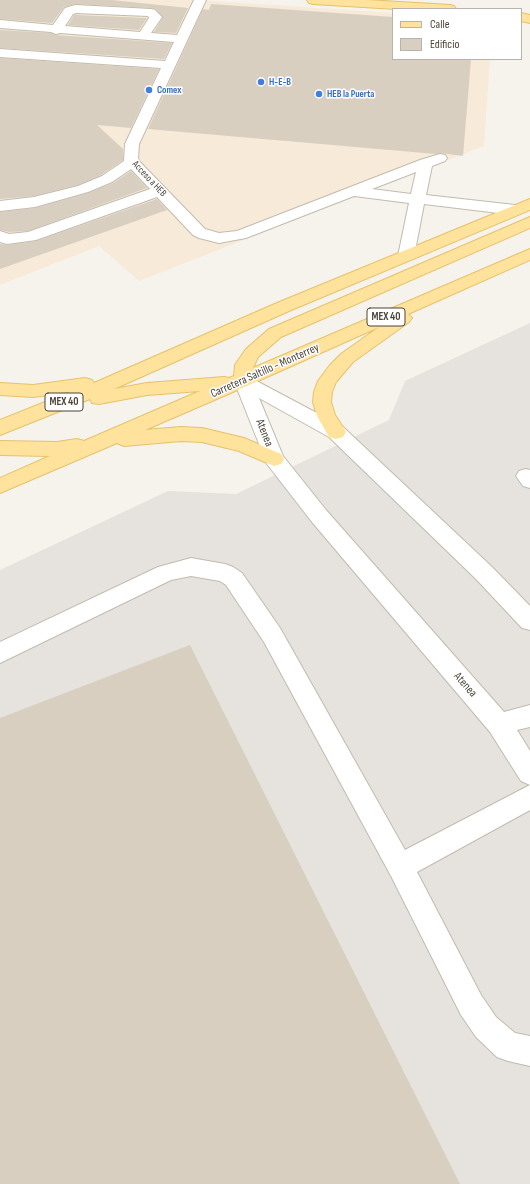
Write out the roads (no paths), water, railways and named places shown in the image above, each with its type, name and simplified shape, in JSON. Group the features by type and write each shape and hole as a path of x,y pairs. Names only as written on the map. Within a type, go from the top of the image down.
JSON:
{"main road":[{"path":"313,0 435,8"},
{"name":"MEX 40","path":"0,428 128,376 282,307 530,204"},
{"path":"48,409 147,389 243,381 244,365 252,353 275,333 530,222"},
{"name":"Carretera Saltillo - Monterrey","path":"0,486 243,381 530,254"},
{"path":"336,432 326,416 322,402 323,392 327,382 336,369 347,358 376,339 428,298"},
{"path":"0,389 32,391 66,387 128,376"},
{"path":"0,448 57,449 105,441 181,434 202,435 244,445 274,459"}],"lane":[{"name":"Acceso a HEB","path":"200,0 132,144 132,162 199,232 210,237 230,237 352,192"},
{"path":"56,30 69,12 75,9 151,13 156,17 143,36"},
{"path":"0,24 56,30 182,39"},
{"path":"0,53 170,65"},
{"path":"352,192 432,160 421,206 406,256"},
{"path":"0,236 7,238 30,237 45,216 83,189 108,179 132,162"},
{"path":"108,179 130,202"},
{"path":"0,206 45,216 130,202 160,191"},
{"path":"352,192 421,206 455,204 515,210"},
{"path":"243,381 336,432 484,573 530,621"},
{"name":"Atenea","path":"243,381 274,459 319,516 500,724 530,773"},
{"path":"0,653 166,573 191,567 225,573 234,579 272,635 400,867 471,1005 486,1027 508,1046 530,1051"},
{"path":"500,724 530,716"},
{"path":"400,867 530,797"}],"place":[{"name":"H-E-B","path":"261,82"},
{"name":"Comex","path":"149,90"},
{"name":"HEB la Puerta","path":"319,94"}]}
